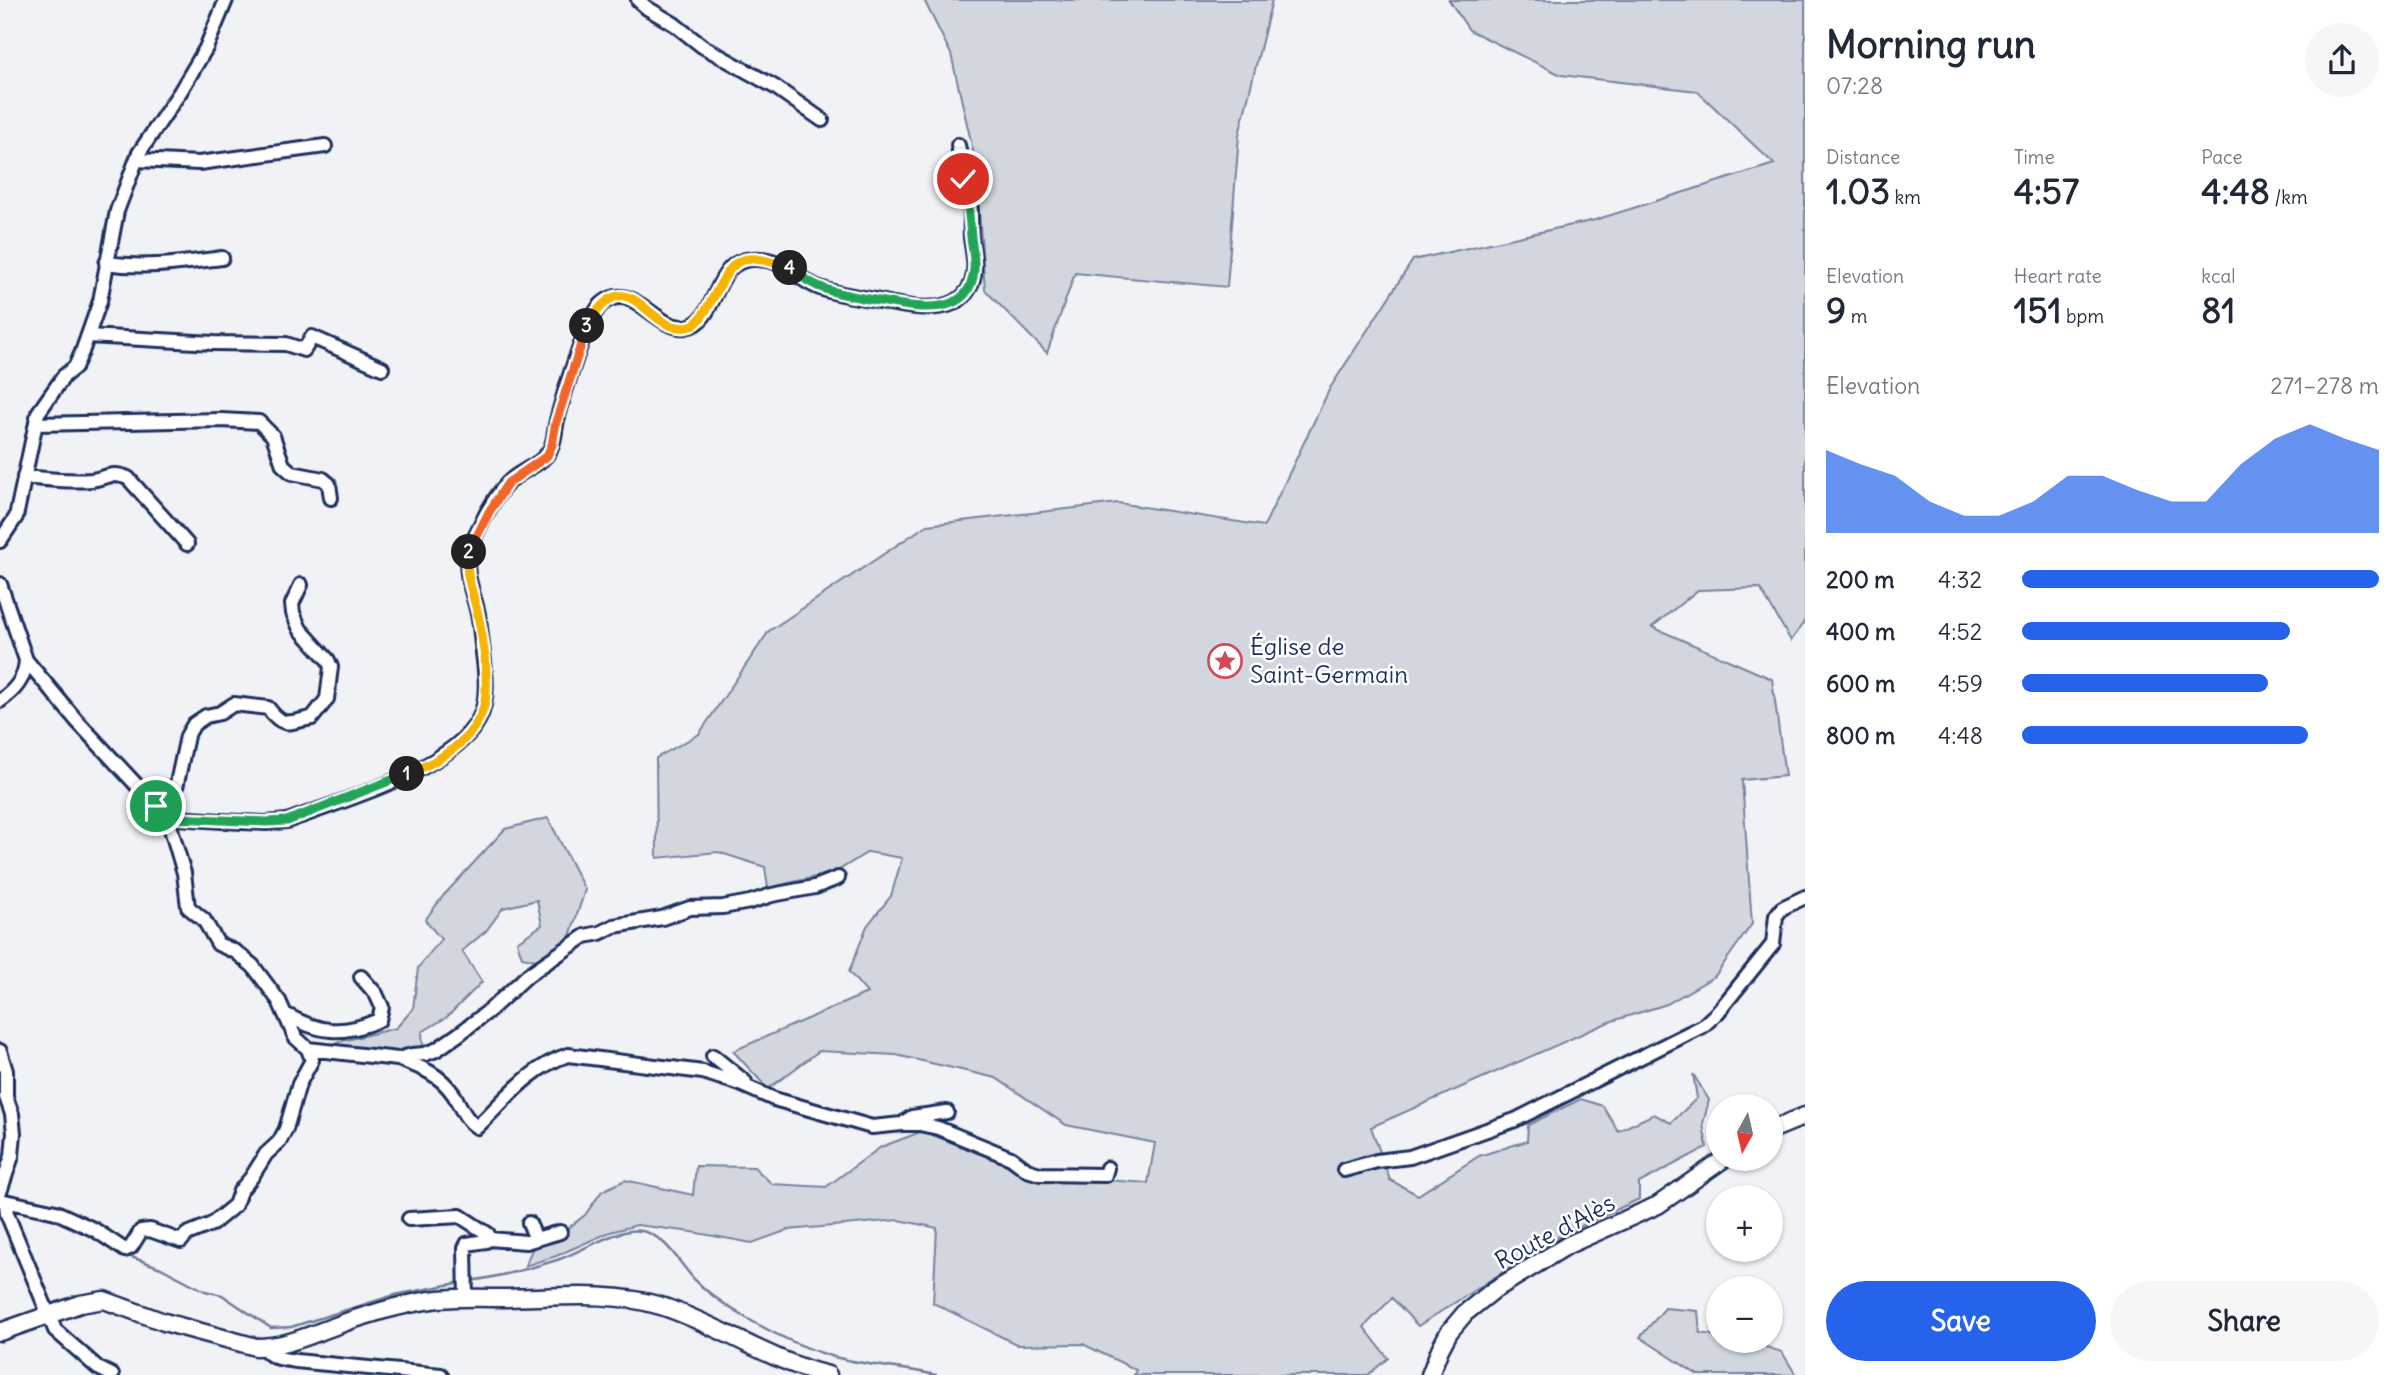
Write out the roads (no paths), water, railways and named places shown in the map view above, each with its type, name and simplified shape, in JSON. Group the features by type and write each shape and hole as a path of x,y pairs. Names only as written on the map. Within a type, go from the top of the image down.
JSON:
{"main road":[{"path":"1783,1125 1805,1116"},
{"name":"Route d'Alès","path":"1431,1373 1449,1332 1465,1313 1494,1290 1568,1245 1658,1205 1706,1171"},
{"path":"198,1330 267,1339 287,1338 327,1329 465,1287 609,1297 639,1301 683,1314 798,1367 828,1375"},
{"path":"0,1332 80,1304 104,1300 164,1322 256,1347 297,1341 327,1329"}],"street":[{"path":"0,541 16,517 38,414 64,376 75,368 88,336 100,301 117,211 137,160 206,48 226,0"},
{"path":"638,0 702,46 775,87 822,120"},
{"path":"0,584 26,660 77,721 156,806 170,816 255,822 287,821 430,765 459,744 478,720 485,703 485,666 467,557 472,543 508,483 547,456 586,329 599,306 612,297 622,297 643,305 671,326 687,327 699,322 731,266 749,258 767,260 790,268 817,288 883,302 923,308 944,306 962,298 972,283 975,267 970,202 958,145"},
{"path":"137,160 199,163 325,146"},
{"path":"106,263 156,267 222,258"},
{"path":"88,336 286,344 304,350 312,337 382,368"},
{"path":"36,424 221,420 259,422 274,436 283,465 292,473 323,479 329,484 331,498"},
{"path":"24,477 92,480 116,473 128,478 187,544"},
{"path":"3,1202 56,1212 95,1230 125,1250 131,1247 141,1231 150,1230 181,1241 187,1234 212,1224 235,1205 240,1191 266,1154 279,1142 286,1129 299,1084 312,1059 308,1049 295,1037 279,1002 253,967 236,952 218,944 204,920 188,907 184,873 171,829 170,816 187,736 194,724 234,704 268,708 278,721 283,723 312,718 327,699 331,667 328,660 300,629 293,613 292,604 300,585"},
{"path":"0,701 12,692 25,673 26,660"},
{"path":"398,1059 436,1050 490,1010 528,975 585,936 614,926 662,918 690,908 723,907 750,902 815,887 838,878"},
{"path":"1345,1170 1377,1161 1410,1157 1515,1121 1703,1026 1718,1012 1773,944 1776,916 1782,908 1805,897"},
{"path":"285,1014 307,1026 327,1031 345,1031 379,1020 382,1007 361,977"},
{"path":"308,1049 398,1059 425,1068 441,1079 465,1116 477,1127 535,1071 568,1055 703,1072 774,1099 872,1127 902,1124 938,1128 1011,1158 1027,1170 1040,1174 1105,1175 1107,1168"},
{"path":"0,1051 6,1072 6,1097 12,1114 14,1133 3,1202 55,1330 98,1368 113,1375"},
{"path":"713,1056 745,1082 747,1087"},
{"path":"902,1124 912,1117 947,1112"},
{"path":"409,1219 460,1216 488,1234 489,1239"},
{"path":"529,1223 536,1239"},
{"path":"465,1287 467,1244 489,1239 518,1243 560,1232"},
{"path":"264,1347 266,1352 274,1357 296,1361 441,1375"}],"waterway":[{"path":"469,1281 535,1267 566,1257 622,1232 642,1231 666,1245 696,1281 713,1295 743,1316 775,1333 831,1356 936,1375"},
{"path":"126,1255 161,1268 205,1291 222,1295 271,1328 291,1327 395,1295 463,1282"}],"place":[{"name":"Église de Saint-Germain","path":"1225,661"}]}
